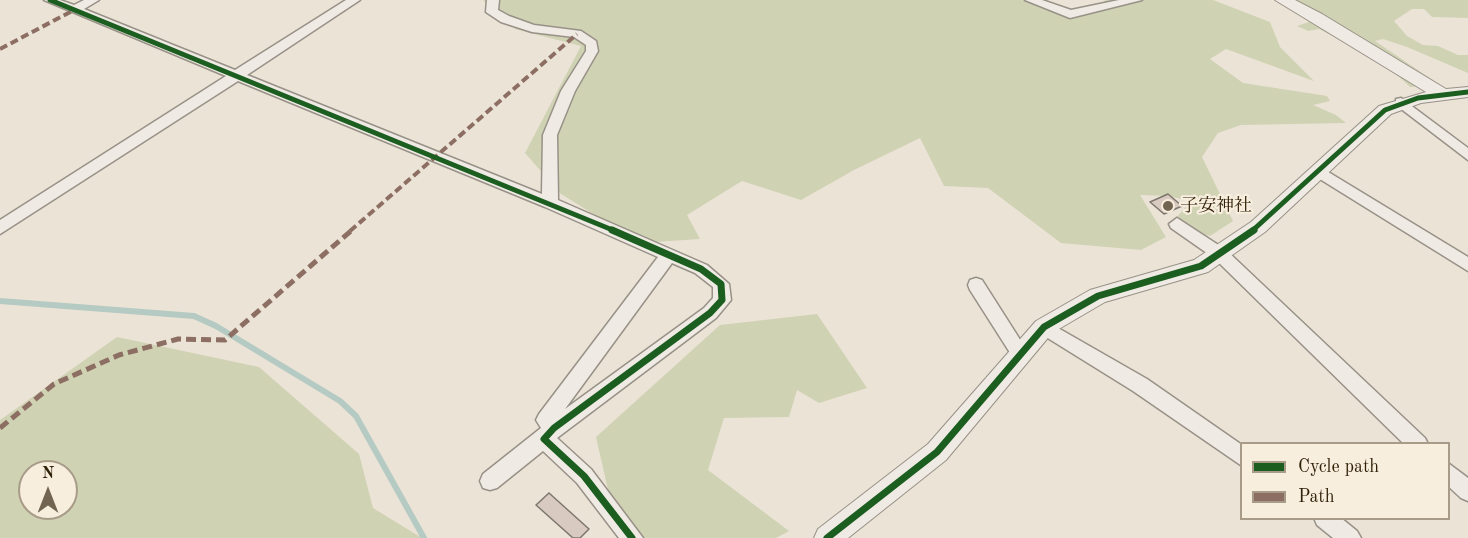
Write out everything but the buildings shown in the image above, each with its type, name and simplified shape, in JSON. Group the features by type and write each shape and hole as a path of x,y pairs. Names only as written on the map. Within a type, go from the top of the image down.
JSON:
{"street":[{"path":"50,0 549,203 701,269 721,284 722,300 676,340 549,434 490,481"},
{"path":"74,10 93,0"},
{"path":"0,228 354,0"},
{"path":"493,0 492,12 505,19 532,28 577,34 592,44 592,51 568,91 550,135 549,203"},
{"path":"1031,0 1070,14 1136,0"},
{"path":"1283,0 1317,17 1442,94"},
{"path":"827,538 937,452 1044,327 1098,296 1201,266 1220,254 1258,227 1386,110 1401,102 1442,94 1468,92"},
{"path":"1401,102 1468,155"},
{"path":"1320,172 1468,266"},
{"path":"1178,224 1220,254 1416,442"},
{"path":"632,538 549,434 546,420 669,255"},
{"path":"976,285 1020,354"},
{"path":"1044,327 1140,385 1240,456"},
{"path":"1450,473 1468,491"},
{"path":"1325,520 1350,538"}],"green space":[{"path":"483,0 1021,0 1085,13 1106,0 1213,0 1270,22 1280,47 1314,81 1226,49 1210,59 1243,83 1327,96 1330,101 1313,105 1336,115 1346,123 1241,125 1218,133 1202,157 1233,221 1210,236 1169,226 1191,201 1168,196 1140,195 1166,237 1141,250 1061,243 988,188 944,186 920,138 854,170 801,200 742,181 687,215 700,239 640,243 561,194 525,153 581,46 515,29"},
{"path":"1274,0 1468,0 1468,18 1432,17 1424,9 1412,9 1394,21 1407,36 1423,45 1438,46 1458,55 1468,55 1468,73 1407,47 1383,39 1375,41 1440,85 1410,87 1382,61 1319,29 1308,31 1297,26 1312,21 1308,14"},
{"path":"817,314 867,388 819,403 797,390 789,417 724,418 708,470 789,531 776,538 619,538 596,437 720,325"},
{"path":"117,337 259,367 359,454 373,508 422,538 0,538 0,420"}],"waterway":[{"path":"0,301 194,316 216,326 340,401 356,416 424,538"}],"marked path":[{"path":"0,49 74,10"},
{"path":"0,428 54,384 119,355 178,339 225,340 577,34"}],"cycle path":[{"path":"50,0 550,203 701,269 721,284 722,300 710,313 554,428 544,439 584,476 632,538"},
{"path":"827,538 937,452 1044,327 1098,296 1201,266 1220,254 1258,227 1385,110 1418,98 1468,92"}],"place":[{"name":"子安神社","path":"1168,206"}]}
